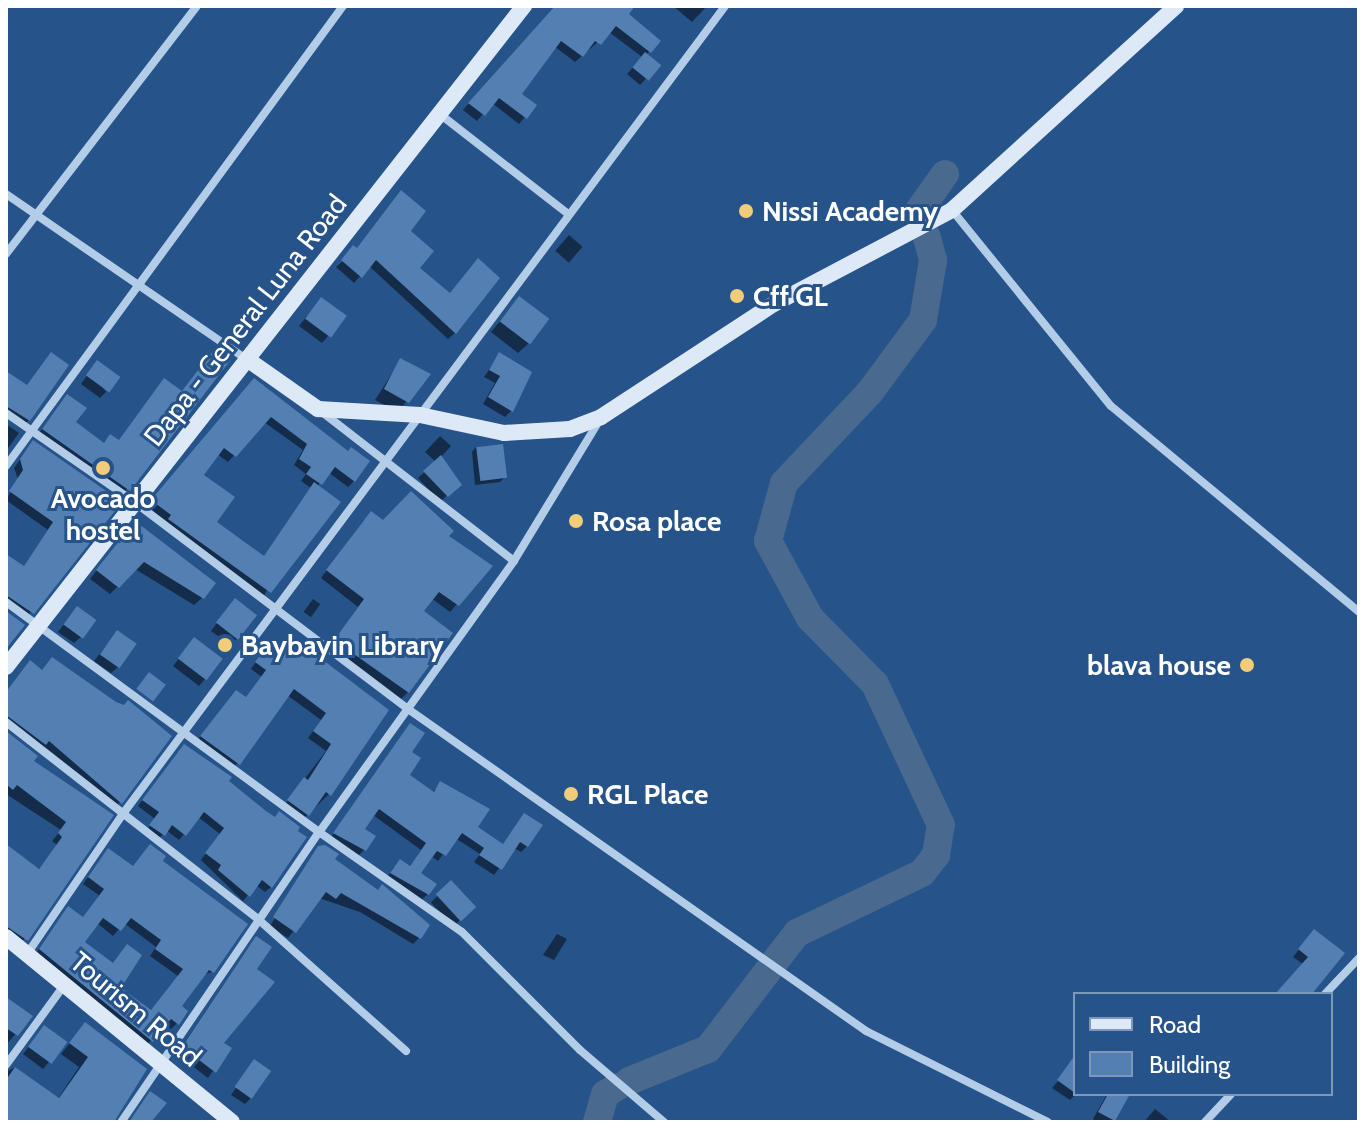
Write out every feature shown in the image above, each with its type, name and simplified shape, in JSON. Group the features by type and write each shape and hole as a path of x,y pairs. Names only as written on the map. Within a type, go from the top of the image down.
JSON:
{"street":[{"path":"6,466 343,6"},
{"name":"Dapa - General Luna Road","path":"6,667 133,501 441,115 524,6"},
{"path":"27,954 125,811 725,6"},
{"path":"318,409 420,415 504,433 570,429 601,417 774,304 952,210 1176,6"},
{"path":"6,254 196,7"},
{"path":"441,115 568,214"},
{"path":"6,194 33,216 318,409 514,561"},
{"path":"952,210 1111,406 1359,612"},
{"path":"6,413 133,501 408,709 866,1031 1048,1122"},
{"path":"121,1122 319,832 514,561 601,417"},
{"path":"6,602 319,832 462,932 580,1050 664,1122"},
{"path":"6,722 125,811 259,920 406,1051"},
{"name":"Tourism Road","path":"6,937 232,1122"},
{"path":"1327,992 1359,958"},
{"path":"6,1065 65,983"},
{"path":"1205,1122 1229,1096"}],"building":[{"path":"555,6 635,6 629,14 661,41 651,53 616,26 601,45 595,41 583,57 561,41 522,94 537,105 527,119 499,98 485,116 468,103"},
{"path":"645,52 661,65 649,81 632,68"},
{"path":"401,190 426,211 411,231 434,251 420,268 450,293 478,258 500,278 456,334 376,260 362,278 341,260 353,245 357,248"},
{"path":"519,296 549,319 530,344 500,322"},
{"path":"321,297 347,316 331,338 305,319"},
{"path":"216,347 232,358 130,491 42,429 67,394 87,408 76,422 104,443 110,434 119,440 164,378 182,391"},
{"path":"51,352 69,365 30,421 6,406 6,371 27,385"},
{"path":"499,352 532,372 513,412 488,397 500,376 489,370"},
{"path":"400,358 431,374 409,403 384,389"},
{"path":"97,360 120,377 109,392 86,375"},
{"path":"254,378 348,451 351,447 370,461 355,482 335,467 322,485 306,474 311,467 299,459 307,444 271,417 236,457 224,448 204,475 235,497 217,522 264,556 314,482 341,502 271,593 168,519 171,515 151,500"},
{"path":"33,440 122,502 34,614 6,595 6,554 24,566 53,522 9,491 23,470 20,459"},
{"path":"503,444 507,478 480,481 476,447"},
{"path":"441,455 462,485 448,497 423,471"},
{"path":"411,491 454,531 449,536 493,566 459,606 439,592 424,611 453,633 409,693 334,640 364,599 326,570 371,511 383,520"},
{"path":"135,521 216,583 204,599 144,562 119,588 96,570"},
{"path":"235,598 257,615 238,640 216,622"},
{"path":"77,606 96,620 83,639 63,625"},
{"path":"6,611 25,625 6,649"},
{"path":"117,630 137,644 119,668 100,655"},
{"path":"194,637 223,659 207,680 178,659"},
{"path":"271,640 290,654 299,642 389,710 331,796 326,792 309,816 287,800 304,777 308,780 331,744 313,731 326,713 294,689 240,765 200,736 236,690 246,697 266,670 255,662"},
{"path":"52,657 116,702 124,705 128,700 172,736 122,804 49,741 46,745 6,715 6,692 30,660 42,670"},
{"path":"149,672 166,685 153,701 136,689"},
{"path":"410,723 425,733 412,752 421,758 410,775 434,792 440,781 490,809 478,827 503,844 524,813 543,825 528,847 520,842 502,870 479,855 484,848 462,833 446,856 437,851 421,873 437,884 429,895 390,873 400,859 410,866 426,843 379,809 365,829 376,836 366,851 333,833"},
{"path":"6,731 38,756 34,761 114,815 28,941 6,926 6,844 39,869 62,837 58,833 66,822 17,785 13,790 6,784"},
{"path":"184,744 232,777 229,781 266,811 275,817 279,811 300,827 298,831 307,837 272,888 262,880 250,897 218,870 221,865 205,853 224,828 204,812 186,836 172,825 165,836 149,825 159,812 142,800"},
{"path":"150,844 166,856 163,861 248,924 214,973 209,970 182,1006 188,1011 179,1025 171,1019 153,1042 39,949 68,906 83,917 104,889 88,877 108,848 133,866","holes":["103,918 121,931 131,918 161,940 155,949 183,969 151,1010 121,988 142,955 127,944 113,963 85,942"]},
{"path":"325,845 339,854 335,859 378,890 382,884 430,925 421,939 341,893 336,899 326,892 296,933 273,917 318,846"},
{"path":"451,880 476,907 461,921 436,894"},
{"path":"1314,929 1345,953 1314,992 1277,992 1308,957 1298,949"},
{"path":"256,936 272,947 257,969 275,982 224,1043 232,1048 216,1073 182,1047"},
{"path":"6,997 33,1016 18,1036 6,1028"},
{"path":"85,1022 147,1069 114,1122 6,1122 6,1080 15,1067 59,1098 88,1057 69,1043"},
{"path":"44,1025 67,1042 52,1064 28,1047"},
{"path":"1073,1058 1073,1092 1057,1080"},
{"path":"254,1059 271,1071 252,1099 234,1087"},
{"path":"150,1091 167,1103 151,1122 129,1122"},
{"path":"1107,1096 1129,1096 1115,1121 1098,1112"}],"waterway":[{"path":"923,221 920,209 945,174"},
{"path":"776,960 797,933 922,873 936,855 941,825 875,684 810,618 768,541 784,483 870,392 923,320 933,260 927,237"},
{"path":"629,1081 708,1049 767,972"},
{"path":"597,1122 605,1094 617,1087"}],"place":[{"name":"Nissi Academy","path":"746,211"},
{"name":"Cff GL","path":"737,296"},
{"name":"Avocado hostel","path":"103,468"},
{"name":"Rosa place","path":"576,521"},
{"name":"Baybayin Library","path":"225,645"},
{"name":"blava house","path":"1247,665"},
{"name":"RGL Place","path":"571,794"}]}
